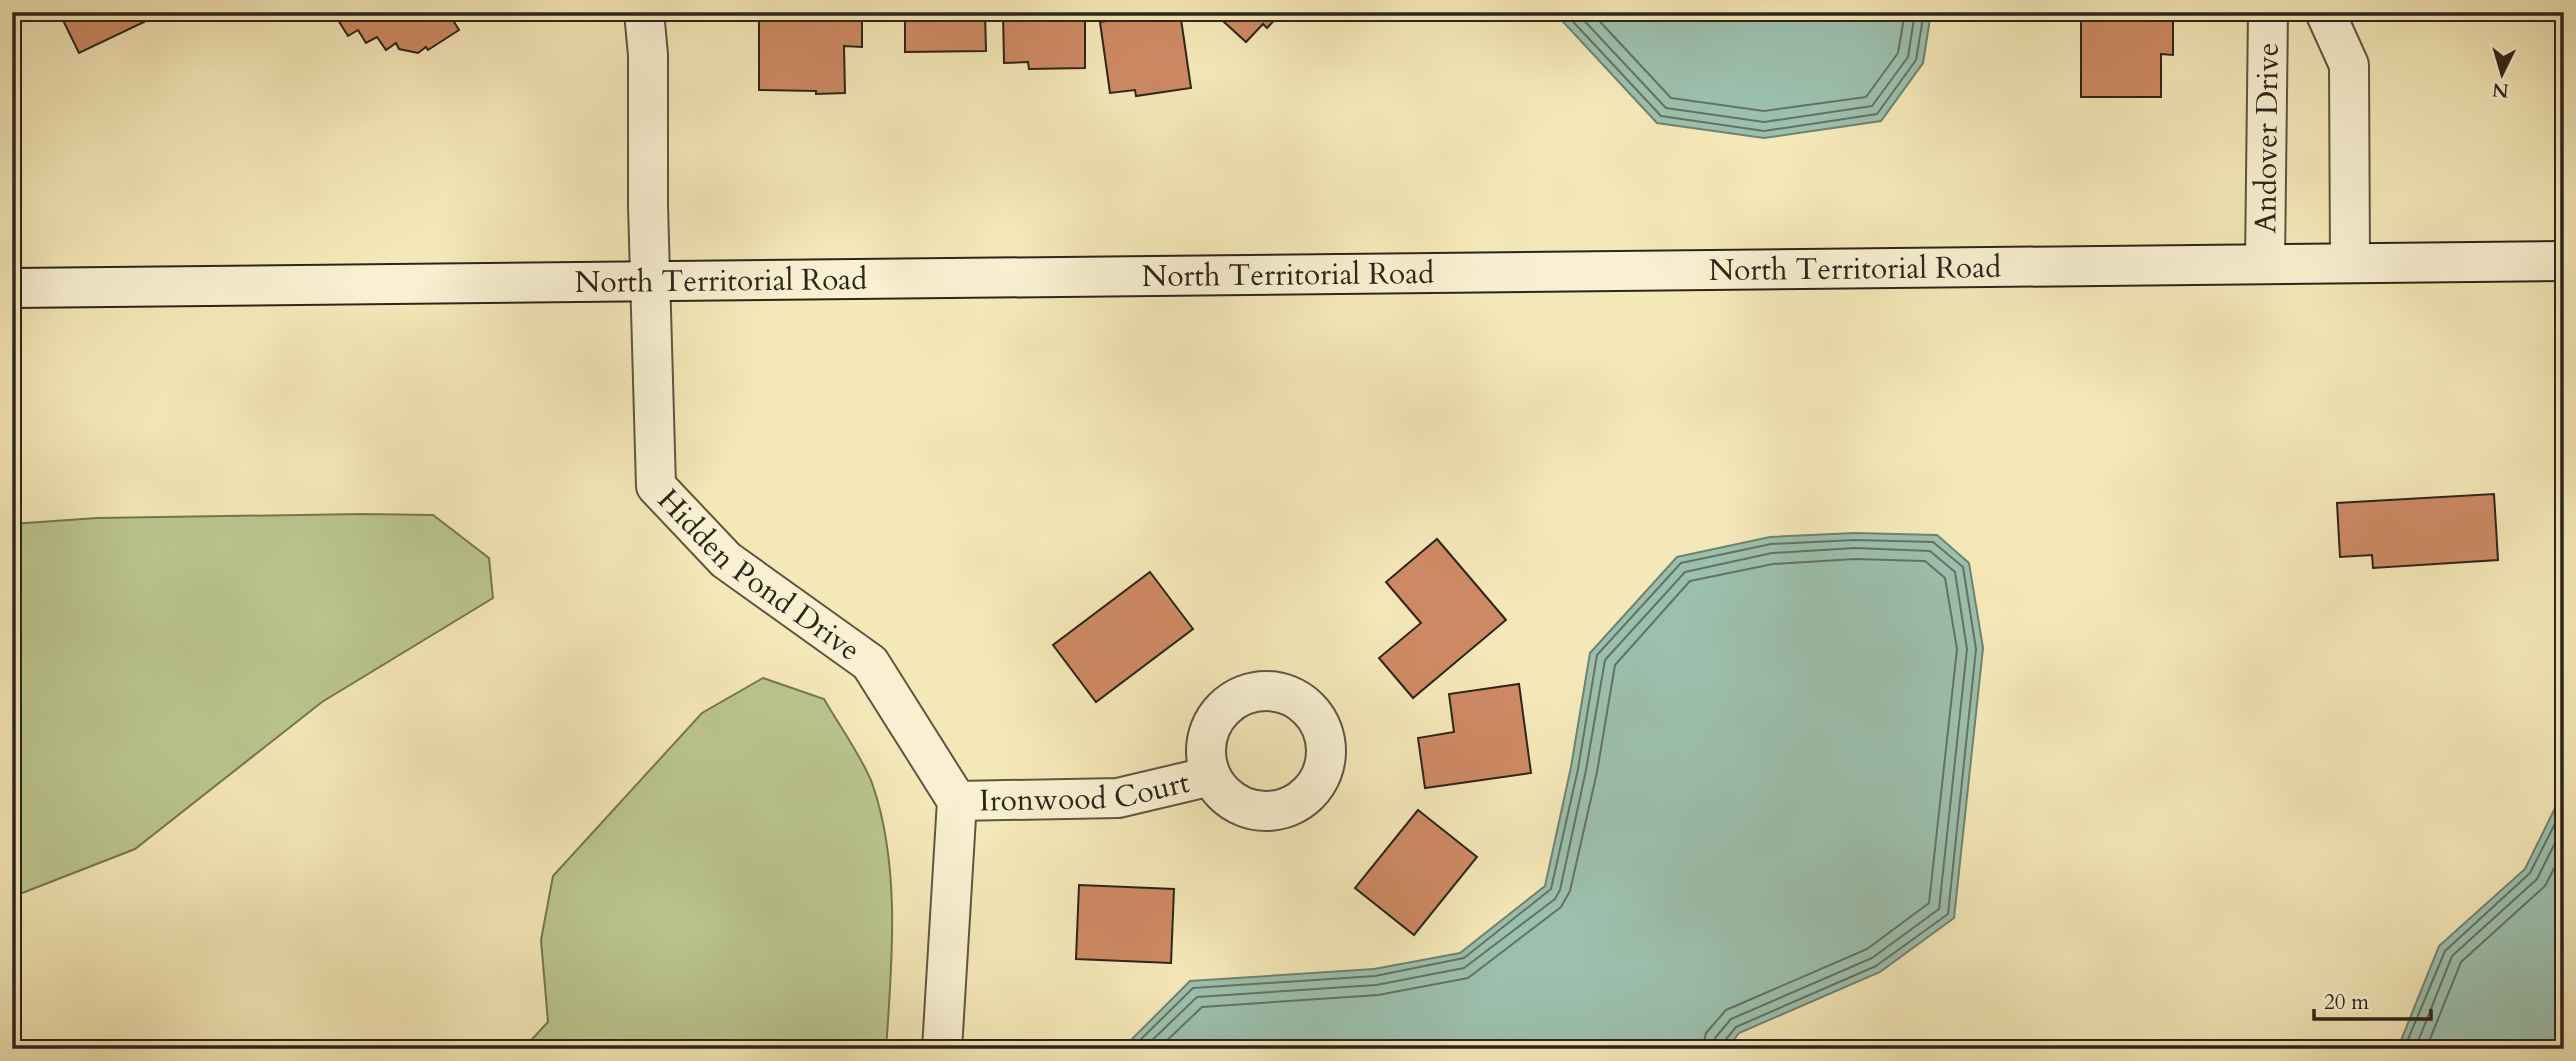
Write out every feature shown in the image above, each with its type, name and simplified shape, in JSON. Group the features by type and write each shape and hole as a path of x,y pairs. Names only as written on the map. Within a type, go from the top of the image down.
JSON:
{"main road":[{"name":"Hidden Pond Drive","path":"644,12 648,55 650,279 656,486 726,560 870,663 957,800"},
{"name":"Andover Drive","path":"2265,262 2268,12"},
{"path":"2326,12 2349,65 2350,262"},
{"name":"North Territorial Road","path":"12,288 650,279 2564,261"},
{"name":"Ironwood Court","path":"957,800 1118,798 1211,776"},
{"path":"942,1049 957,800"}],"green space":[{"path":"433,515 489,558 493,598 322,702 135,849 12,897 12,524 97,518"},
{"path":"763,678 824,699 872,783 881,814 891,881 892,949 886,1049 523,1049 548,1022 541,940 553,876 702,713"}],"water":[{"path":"1554,12 1931,12 1923,63 1881,121 1764,138 1657,123"},
{"path":"1855,533 1937,535 1969,563 1983,648 1954,918 1880,972 1739,1033 1727,1049 1372,1049 1345,1045 1288,1049 1122,1049 1190,981 1374,969 1460,953 1545,886 1571,767 1590,653 1677,557 1770,537"},
{"path":"2564,790 2564,1049 2394,1049 2400,1043 2439,946 2525,869"}],"building":[{"path":"59,12 139,12 144,22 79,53"},
{"path":"333,12 448,12 459,30 428,50 426,47 418,53 399,49 396,43 386,50 377,37 366,43 358,30 348,36"},
{"path":"801,12 862,12 862,47 844,46 845,93 759,90 759,19 801,19"},
{"path":"905,12 985,12 986,51 905,52"},
{"path":"1003,12 1085,12 1085,68 1029,69 1028,62 1004,63"},
{"path":"1139,12 1180,12 1191,88 1136,96 1135,90 1110,93 1100,22 1139,16"},
{"path":"1213,12 1282,12 1267,28 1263,24 1246,42"},
{"path":"2081,12 2173,12 2173,55 2161,54 2161,97 2081,97"},
{"path":"2494,494 2498,560 2373,568 2372,555 2340,557 2337,503"},
{"path":"1437,539 1506,620 1413,698 1379,658 1421,623 1386,582"},
{"path":"1150,572 1193,629 1096,702 1053,645"},
{"path":"1519,684 1531,773 1425,788 1418,738 1454,732 1449,694"},
{"path":"1418,810 1477,857 1414,935 1355,888"},
{"path":"1079,885 1174,889 1171,963 1076,959"}]}
